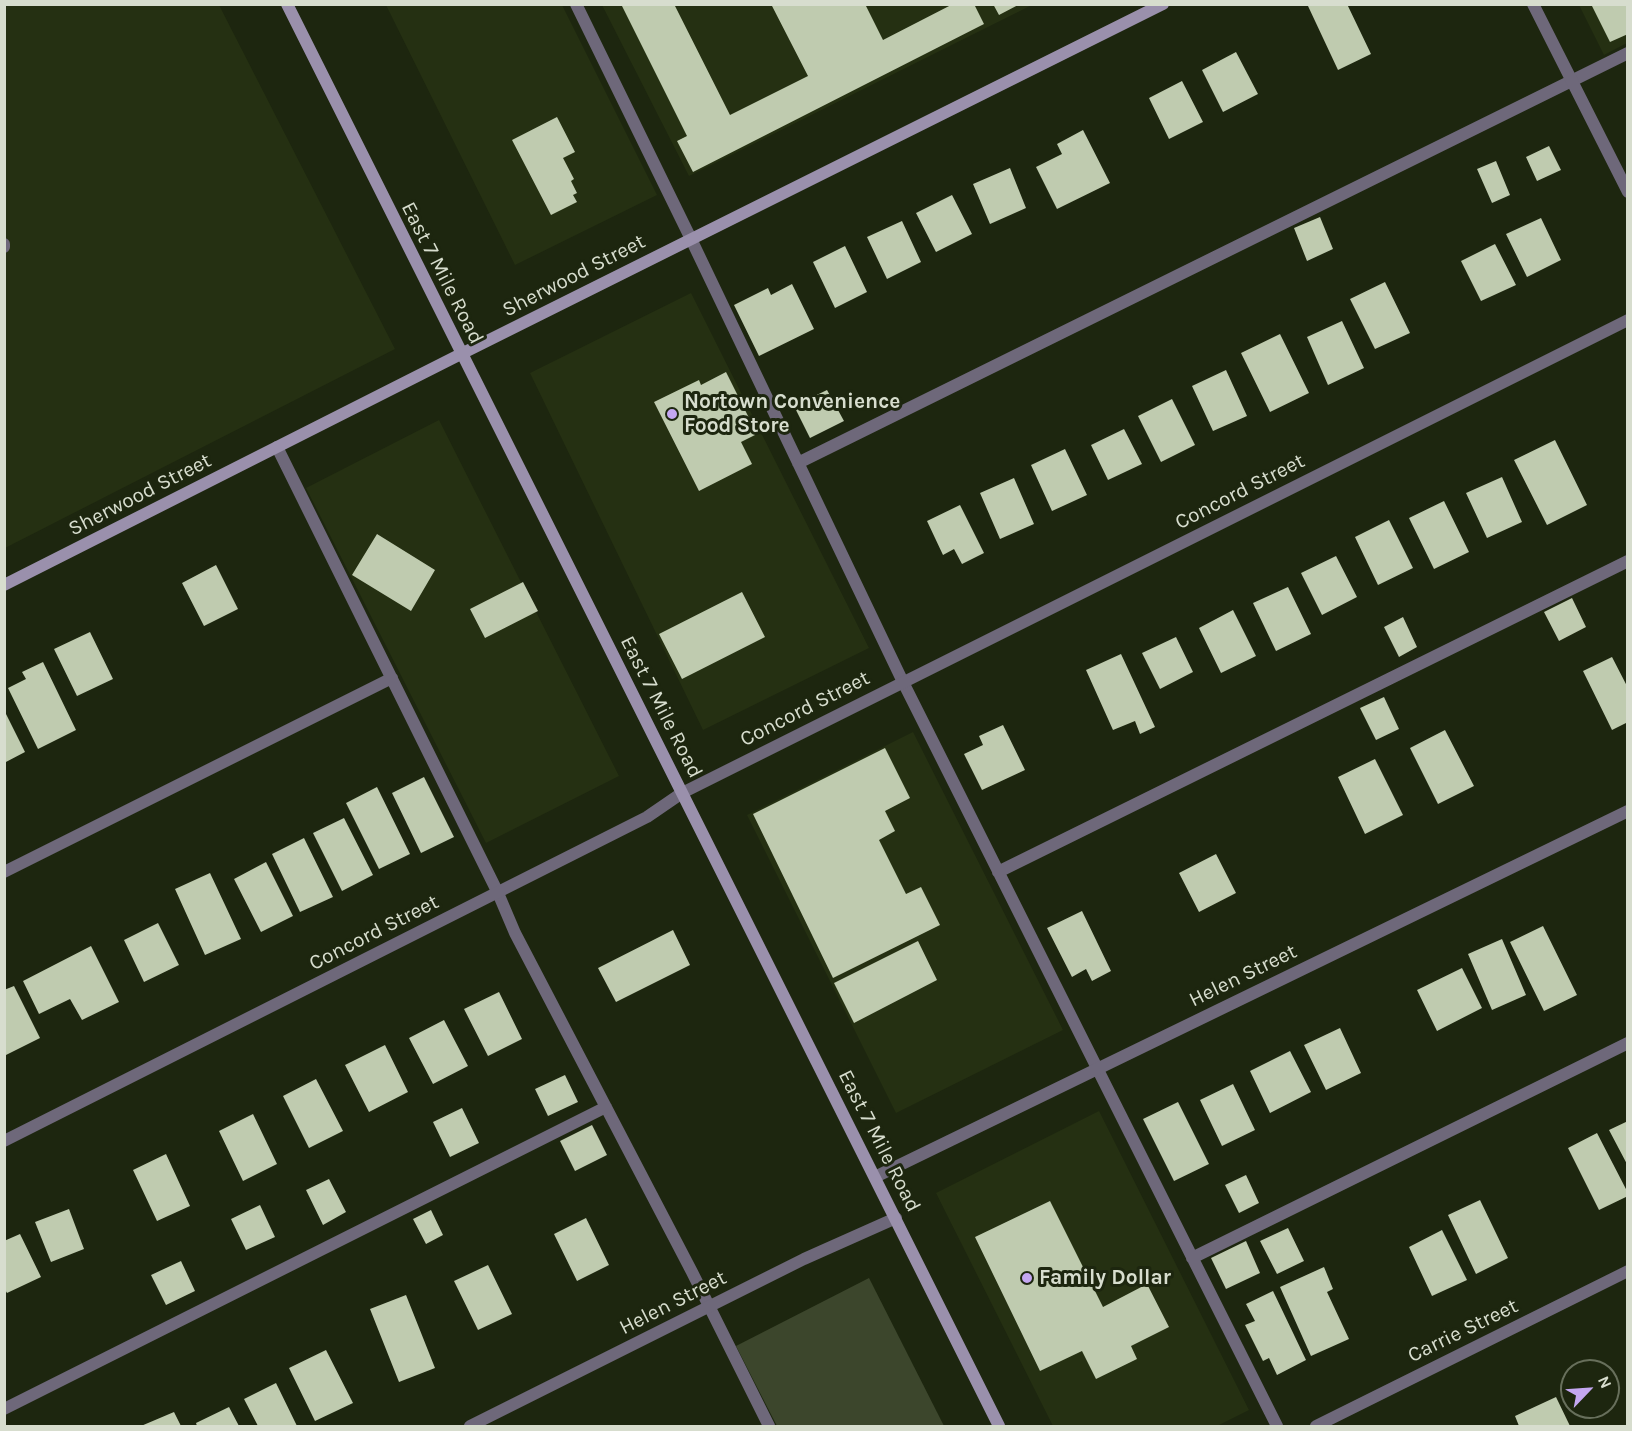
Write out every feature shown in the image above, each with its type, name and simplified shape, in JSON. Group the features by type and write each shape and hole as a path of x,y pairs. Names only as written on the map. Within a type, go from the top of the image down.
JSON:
{"street":[{"name":"East 7 Mile Road","path":"286,4 999,1426"},
{"path":"576,4 692,239 903,682 1277,1426"},
{"name":"Sherwood Street","path":"4,585 1162,4"},
{"path":"1533,4 1628,192"},
{"path":"798,464 1628,53"},
{"name":"Concord Street","path":"4,1140 647,817 682,793 1628,320"},
{"path":"278,447 498,893 515,933 769,1426"},
{"path":"998,872 1628,561"},
{"path":"4,872 392,678"},
{"name":"Helen Street","path":"875,1177 1628,811"},
{"path":"1192,1258 1628,1043"},
{"path":"4,1409 606,1107"},
{"name":"Helen Street","path":"470,1426 804,1259 896,1218"},
{"name":"Carrie Street","path":"1316,1426 1628,1271"}],"shaded area":[{"path":"5,5 219,5 395,349 5,548"},
{"path":"386,5 562,5 657,195 515,265"},
{"path":"602,5 1032,5 689,176"},
{"path":"1579,5 1627,5 1627,43 1604,55"},
{"path":"691,293 869,648 703,730 530,373"},
{"path":"439,420 619,776 486,843 306,488"},
{"path":"913,732 1063,1030 896,1113 747,815"},
{"path":"1099,1111 1249,1410 1217,1426 1053,1426 936,1193"},
{"path":"869,1278 944,1426 777,1426 736,1346"}],"building":[{"path":"621,4 674,4 730,115 808,76 771,4 865,4 883,40 953,4 974,4 984,24 693,172 677,141 687,136"},
{"path":"993,4 1020,4 999,15"},
{"path":"1347,4 1371,54 1338,70 1308,6"},
{"path":"1595,4 1628,4 1628,34 1610,42 1592,6"},
{"path":"1236,52 1258,94 1223,112 1202,70"},
{"path":"1182,81 1203,122 1169,139 1149,98"},
{"path":"557,117 575,152 563,158 574,179 571,181 577,193 573,195 577,202 551,215 512,140"},
{"path":"1083,130 1110,183 1057,209 1036,167 1062,154 1057,144"},
{"path":"1549,146 1561,170 1537,181 1526,157"},
{"path":"1496,161 1510,195 1492,203 1477,169"},
{"path":"1010,168 1026,208 990,224 973,184"},
{"path":"952,195 972,234 936,252 916,213"},
{"path":"1320,217 1333,249 1307,261 1294,228"},
{"path":"1541,218 1561,260 1527,277 1506,234"},
{"path":"902,221 921,262 887,279 867,237"},
{"path":"1495,244 1516,285 1481,301 1461,261"},
{"path":"845,246 867,292 835,308 813,262"},
{"path":"1385,282 1410,333 1375,349 1350,299"},
{"path":"792,284 814,329 759,356 734,305 768,288 771,295"},
{"path":"1342,321 1364,368 1328,385 1307,337"},
{"path":"1280,334 1309,393 1270,412 1241,353"},
{"path":"1226,370 1247,416 1213,431 1192,386"},
{"path":"726,372 757,434 741,442 752,464 699,491 654,402 699,380 701,385"},
{"path":"827,390 844,421 810,438 794,406"},
{"path":"1172,399 1195,445 1161,462 1138,416"},
{"path":"1124,429 1142,464 1108,480 1091,445"},
{"path":"1555,440 1587,505 1547,525 1514,460"},
{"path":"1065,449 1087,495 1052,511 1031,465"},
{"path":"1502,477 1522,522 1487,538 1466,493"},
{"path":"1014,478 1034,524 1000,539 980,493"},
{"path":"1444,501 1469,552 1434,569 1409,518"},
{"path":"960,505 984,553 962,564 954,549 943,555 927,521"},
{"path":"1389,520 1413,568 1378,585 1355,537"},
{"path":"377,534 435,570 411,611 352,575"},
{"path":"1336,556 1357,597 1322,615 1301,573"},
{"path":"216,565 238,609 204,626 182,583"},
{"path":"523,582 538,611 485,638 470,609"},
{"path":"1288,587 1311,634 1276,651 1253,603"},
{"path":"742,592 765,637 682,679 659,634"},
{"path":"1572,598 1586,627 1559,641 1544,612"},
{"path":"1233,610 1256,656 1221,673 1199,628"},
{"path":"1403,617 1417,647 1399,657 1384,627"},
{"path":"90,632 113,679 77,696 54,649"},
{"path":"1176,637 1193,672 1160,689 1142,653"},
{"path":"1121,654 1155,727 1140,734 1135,721 1113,730 1086,670"},
{"path":"1612,657 1628,688 1628,722 1612,730 1583,671"},
{"path":"43,662 76,730 38,749 8,688 26,679 22,672"},
{"path":"1384,697 1399,729 1376,740 1360,708"},
{"path":"4,710 25,752 4,763"},
{"path":"1003,725 1025,770 982,790 964,754 983,745 979,736"},
{"path":"1445,730 1474,786 1438,804 1410,748"},
{"path":"885,748 910,798 885,811 895,831 879,840 906,894 921,887 940,925 833,978 753,814"},
{"path":"1375,759 1403,815 1365,834 1338,777"},
{"path":"424,777 454,837 421,853 392,793"},
{"path":"377,787 410,854 379,869 346,803"},
{"path":"344,818 373,875 342,891 313,833"},
{"path":"304,838 333,897 300,912 272,854"},
{"path":"1216,854 1236,893 1199,912 1179,873"},
{"path":"266,862 293,916 261,932 234,879"},
{"path":"210,873 241,939 205,955 175,889"},
{"path":"1082,911 1111,971 1092,981 1086,969 1072,977 1047,928"},
{"path":"158,923 179,965 144,982 124,940"},
{"path":"1543,926 1577,995 1544,1011 1510,942"},
{"path":"673,930 690,965 616,1002 598,968"},
{"path":"1502,939 1526,995 1492,1010 1468,954"},
{"path":"918,941 937,980 854,1023 834,983"},
{"path":"91,946 119,1002 82,1020 70,999 39,1014 23,981"},
{"path":"1462,968 1482,1008 1437,1031 1417,990"},
{"path":"14,986 40,1038 4,1056 4,990"},
{"path":"499,992 522,1039 488,1056 464,1009"},
{"path":"444,1020 468,1066 433,1084 409,1038"},
{"path":"1340,1028 1361,1073 1326,1090 1304,1045"},
{"path":"385,1045 408,1092 369,1112 345,1065"},
{"path":"1290,1051 1311,1092 1270,1113 1250,1071"},
{"path":"565,1075 578,1102 548,1116 535,1089"},
{"path":"316,1079 343,1131 309,1148 283,1096"},
{"path":"1233,1084 1255,1130 1222,1146 1200,1100"},
{"path":"1178,1102 1209,1164 1174,1181 1143,1119"},
{"path":"462,1108 479,1143 450,1157 433,1122"},
{"path":"253,1114 277,1164 243,1181 219,1131"},
{"path":"1628,1121 1628,1166 1609,1130"},
{"path":"592,1125 607,1155 575,1171 560,1141"},
{"path":"1597,1133 1628,1193 1628,1196 1599,1210 1568,1148"},
{"path":"166,1154 190,1206 157,1221 133,1170"},
{"path":"1246,1175 1259,1203 1239,1213 1225,1185"},
{"path":"329,1179 346,1212 323,1225 306,1190"},
{"path":"1480,1200 1508,1258 1476,1274 1448,1215"},
{"path":"1050,1201 1103,1307 1147,1284 1169,1327 1131,1346 1137,1359 1096,1379 1082,1351 1040,1371 975,1237"},
{"path":"260,1205 275,1237 246,1250 231,1219"},
{"path":"69,1209 84,1249 51,1262 35,1222"},
{"path":"431,1210 443,1235 426,1244 413,1219"},
{"path":"586,1218 609,1265 577,1281 554,1234"},
{"path":"1288,1228 1304,1261 1277,1274 1260,1241"},
{"path":"1442,1230 1467,1280 1432,1296 1409,1247"},
{"path":"20,1234 41,1277 7,1293 4,1288 4,1241"},
{"path":"1246,1241 1260,1273 1226,1289 1211,1258"},
{"path":"181,1261 195,1291 166,1305 151,1275"},
{"path":"488,1265 512,1314 478,1330 454,1281"},
{"path":"1324,1267 1333,1289 1327,1292 1349,1339 1311,1356 1280,1287"},
{"path":"1273,1291 1306,1360 1277,1375 1269,1358 1263,1361 1245,1325 1255,1321 1246,1304"},
{"path":"406,1295 435,1368 399,1382 370,1309"},
{"path":"326,1350 353,1403 315,1421 289,1368"},
{"path":"276,1383 297,1426 258,1426 244,1399"},
{"path":"1556,1397 1560,1405 1560,1419 1567,1419 1570,1426 1519,1426 1515,1416"},
{"path":"229,1407 239,1426 197,1426 196,1423"},
{"path":"174,1412 181,1426 141,1426"}],"place":[{"name":"Nortown Convenience Food Store","path":"672,414"},
{"name":"Family Dollar","path":"1027,1278"}]}
